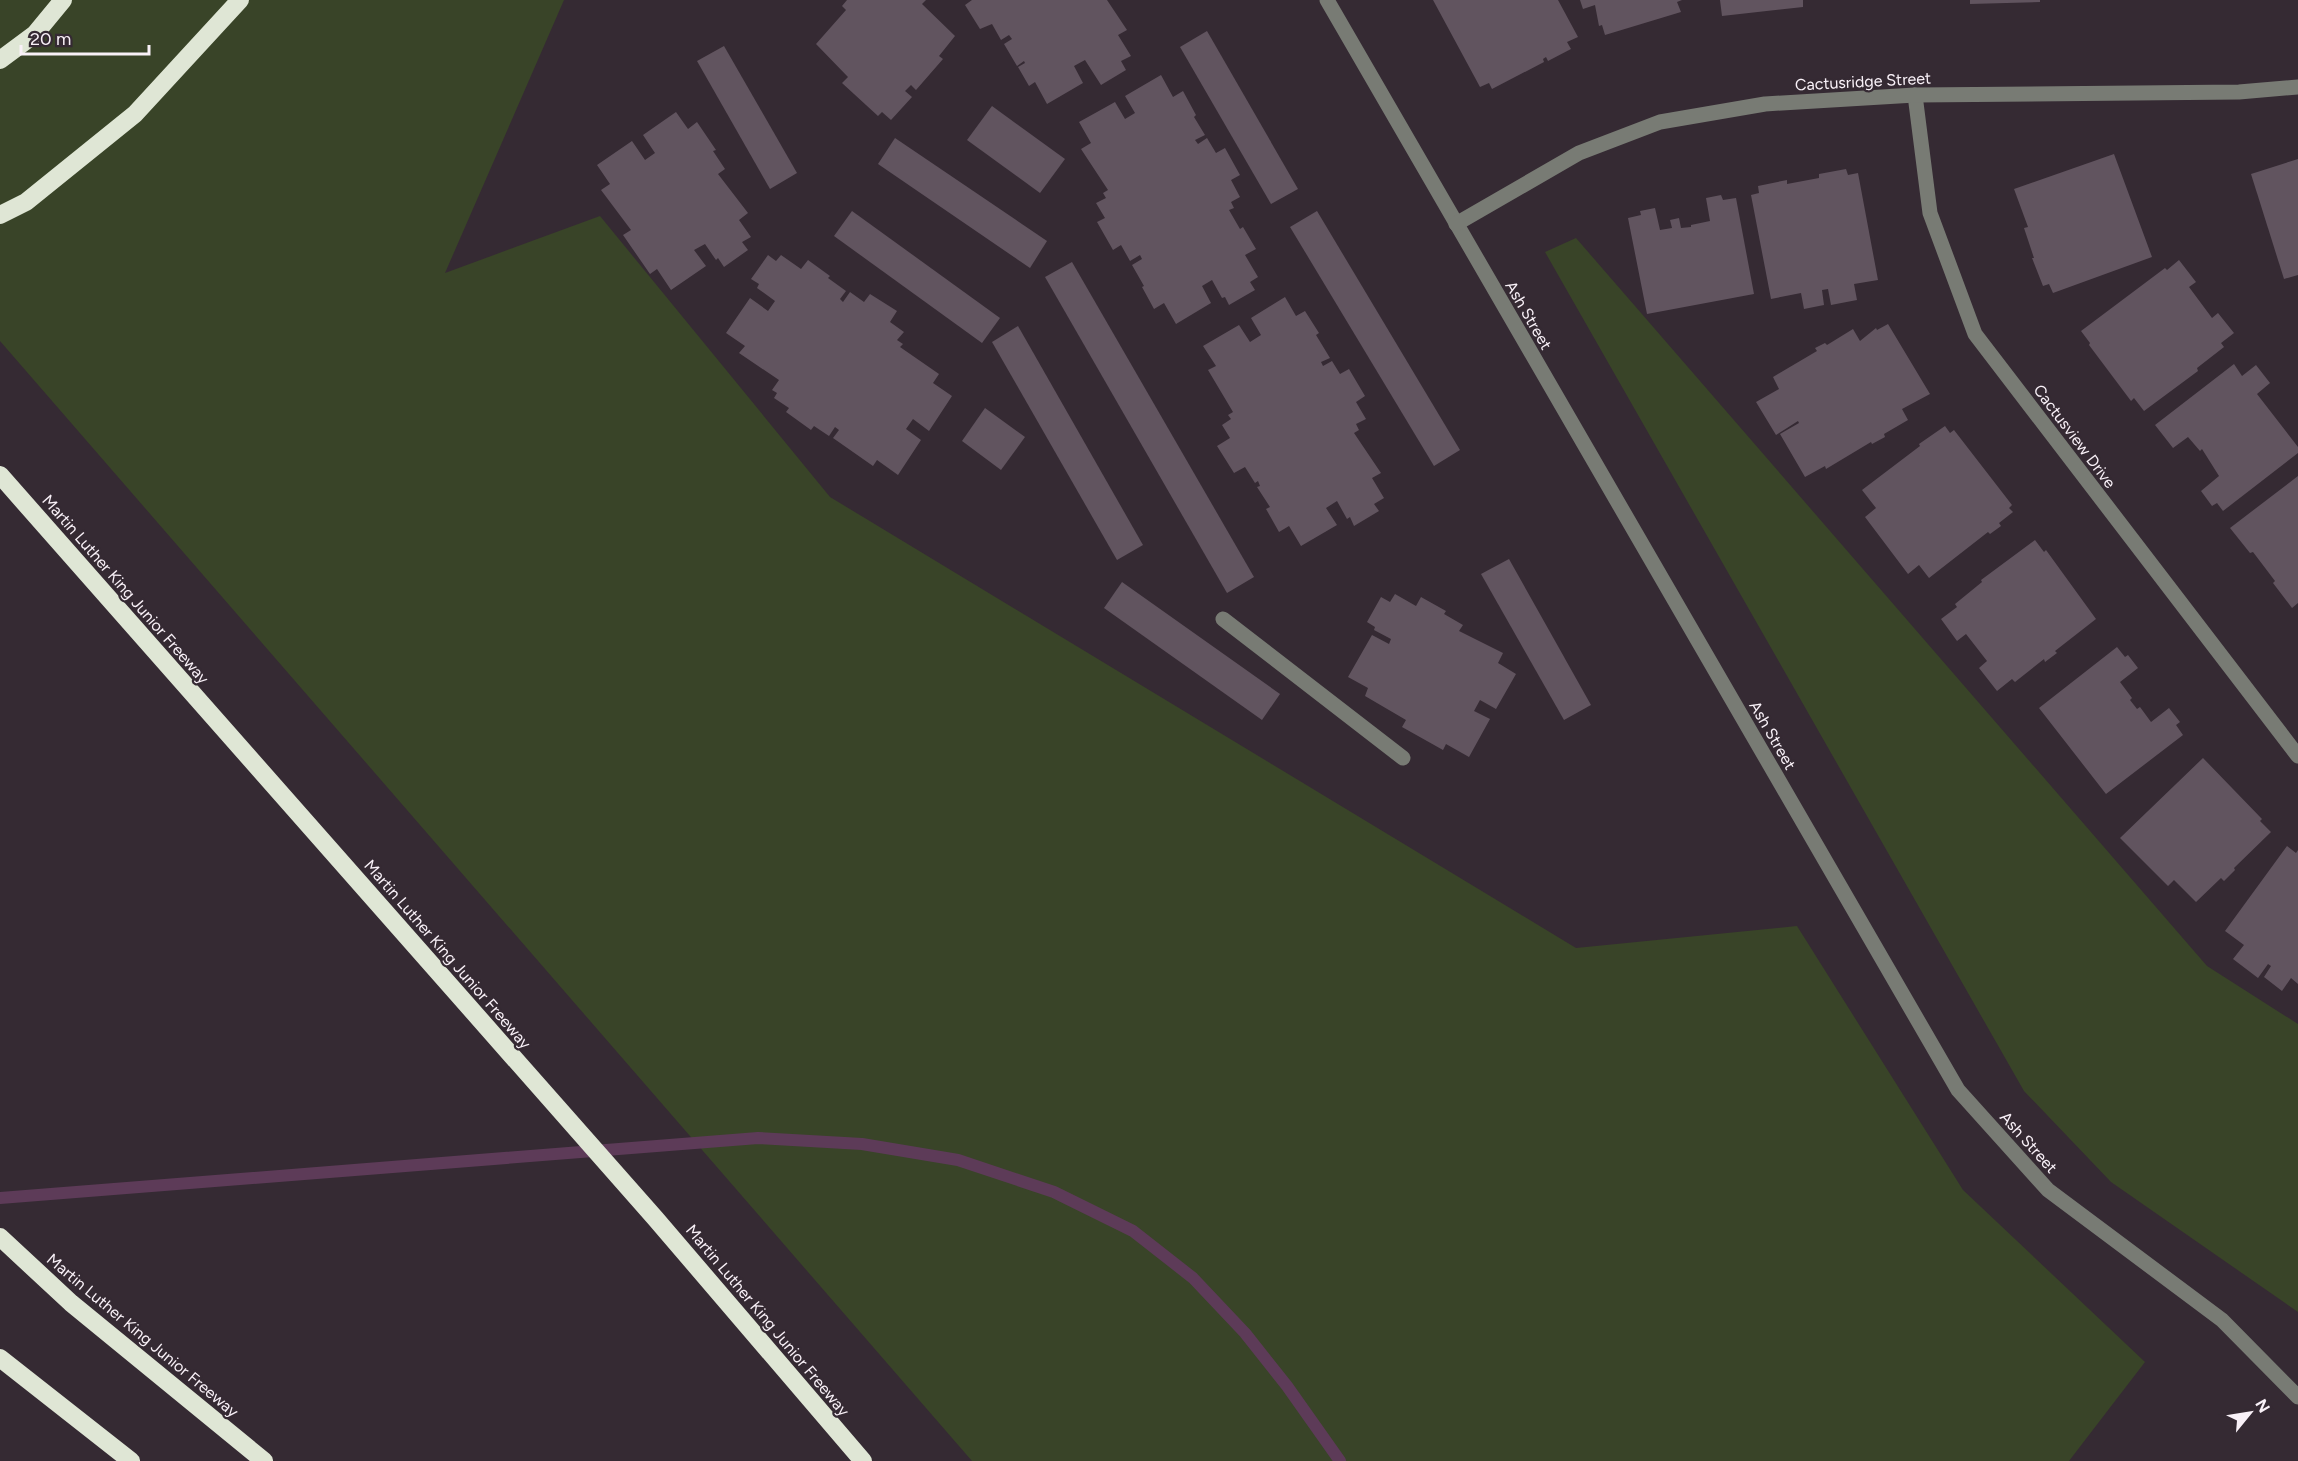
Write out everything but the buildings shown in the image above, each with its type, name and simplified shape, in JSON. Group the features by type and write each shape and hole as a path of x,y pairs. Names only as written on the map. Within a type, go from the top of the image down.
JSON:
{"highway":[{"path":"0,60 35,34 63,0"},
{"path":"0,215 26,202 135,114 240,0"},
{"name":"Martin Luther King Junior Freeway","path":"0,475 656,1218 865,1461"},
{"name":"Martin Luther King Junior Freeway","path":"0,1237 71,1303 264,1461"},
{"path":"0,1358 131,1461"}],"street":[{"name":"Ash Street","path":"1327,0 1958,1090 2048,1190 2222,1320 2298,1397"},
{"name":"Cactusridge Street","path":"1456,224 1579,153 1660,122 1765,104 1915,95 2239,92 2298,87"},
{"name":"Cactusview Drive","path":"1915,95 1930,213 1975,334 2298,756"},
{"path":"1223,619 1403,758"}],"green space":[{"path":"0,0 564,0 445,273 600,216 830,497 1576,948 1797,926 1963,1190 2145,1362 2069,1461 972,1461 0,341"},
{"path":"1576,238 2207,966 2298,1024 2298,1312 2111,1182 2024,1091 1545,252"}],"waterway":[{"path":"0,1198 758,1138 862,1144 958,1160 1054,1192 1133,1231 1193,1278 1245,1333 1287,1386 1340,1461"}]}
